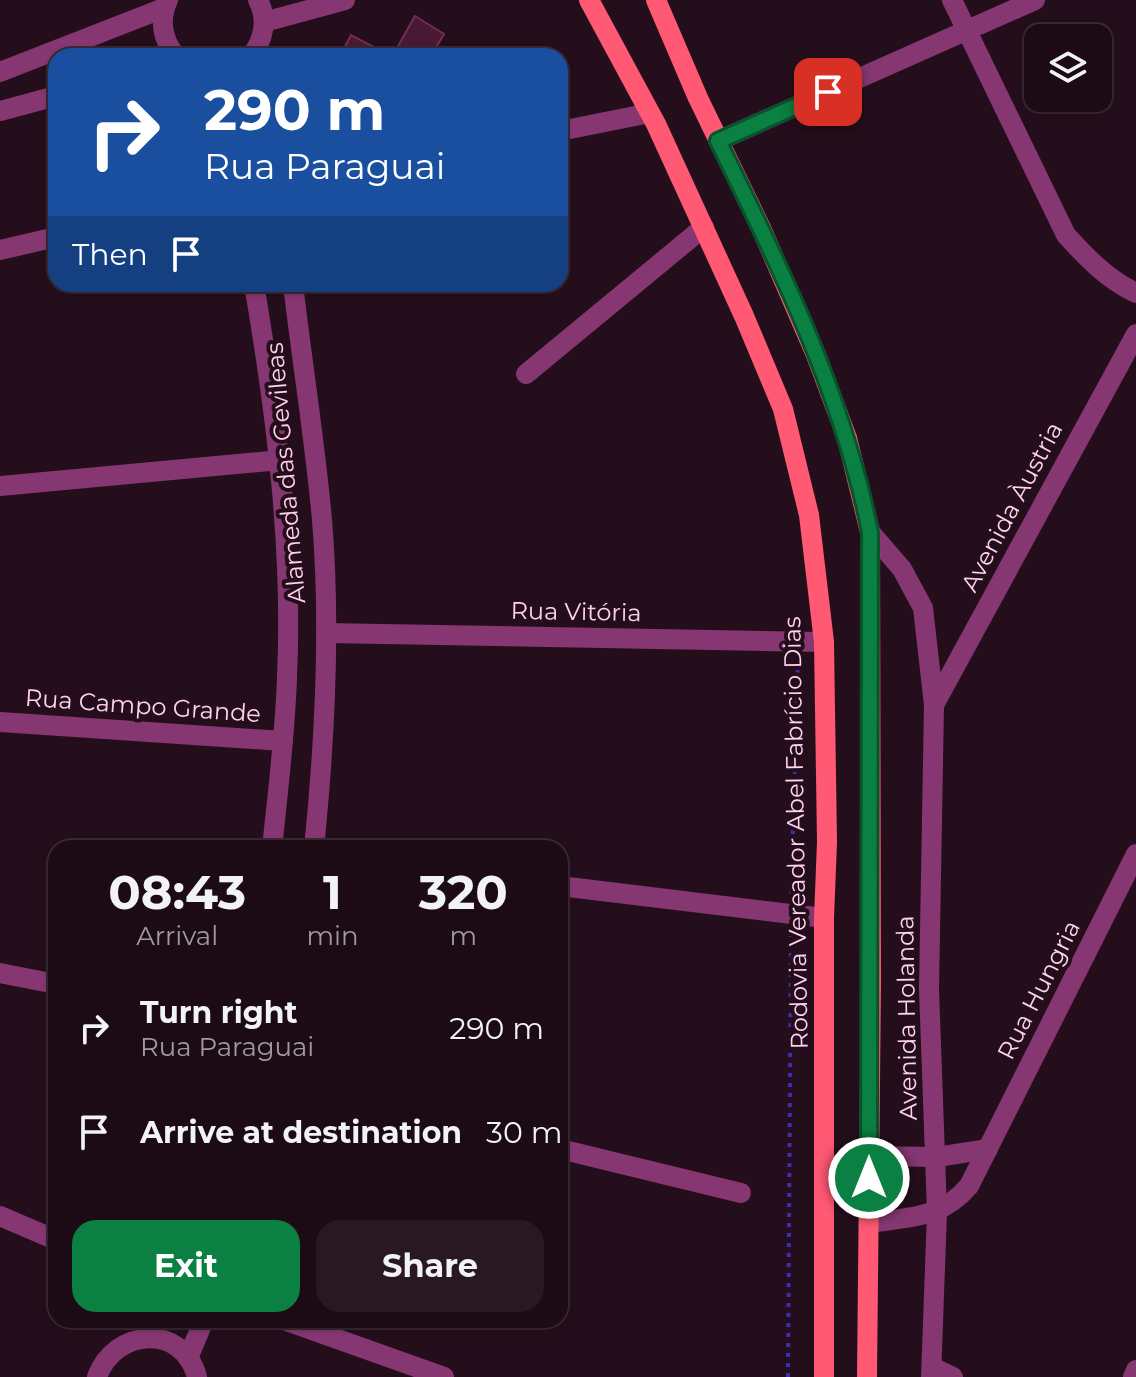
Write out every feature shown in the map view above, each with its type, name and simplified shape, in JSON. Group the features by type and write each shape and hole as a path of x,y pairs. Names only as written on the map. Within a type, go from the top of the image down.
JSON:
{"main road":[{"name":"Rodovia Vereador Abel Fabrício Dias","path":"589,0 650,113 704,227 783,409 809,515 824,642 827,842 824,918 824,1377"},
{"path":"656,0 816,355 847,438 870,532 867,1377"}],"street":[{"path":"256,48 262,39 262,7 345,0"},
{"path":"952,0 1066,235 1116,283 1136,293"},
{"path":"718,141 1035,0"},
{"path":"166,4 162,23 171,48"},
{"path":"59,48 166,4"},
{"path":"0,72 48,52"},
{"path":"0,111 48,98"},
{"path":"568,129 650,113"},
{"path":"526,374 704,227"},
{"path":"0,250 48,239"},
{"name":"Alameda das Gevileas","path":"255,292 281,460 287,620 283,741 273,840"},
{"name":"Alameda das Gevileas","path":"294,292 322,520 326,633 315,840"},
{"name":"Avenida Àustria","path":"934,705 1136,334"},
{"path":"0,486 281,460"},
{"name":"Avenida Holanda","path":"870,532 902,569 923,608 934,705 929,989 937,1212 931,1372"},
{"name":"Rua Vitória","path":"326,633 824,642"},
{"name":"Rua Campo Grande","path":"0,722 283,741"},
{"name":"Rua Hungria","path":"937,1212 957,1201 969,1186 1136,854"},
{"path":"568,887 824,918"},
{"path":"0,973 48,982"},
{"path":"869,1156 937,1157 988,1149"},
{"path":"568,1151 741,1193"},
{"path":"869,1223 937,1212"},
{"path":"0,1216 48,1237"},
{"path":"188,1358 201,1328"},
{"path":"306,1328 444,1377"},
{"path":"97,1377 111,1352 144,1329 188,1358 197,1377"},
{"path":"1133,1377 1136,1370"},
{"path":"931,1372 953,1377"}],"path":[{"path":"788,1377 791,914 799,642"}],"building":[{"path":"415,16 444,34 436,48 397,48"},
{"path":"351,35 376,48 344,48"}],"route":[{"path":"828,92 718,141 761,228 816,355 847,438 870,532 869,1178"}]}
